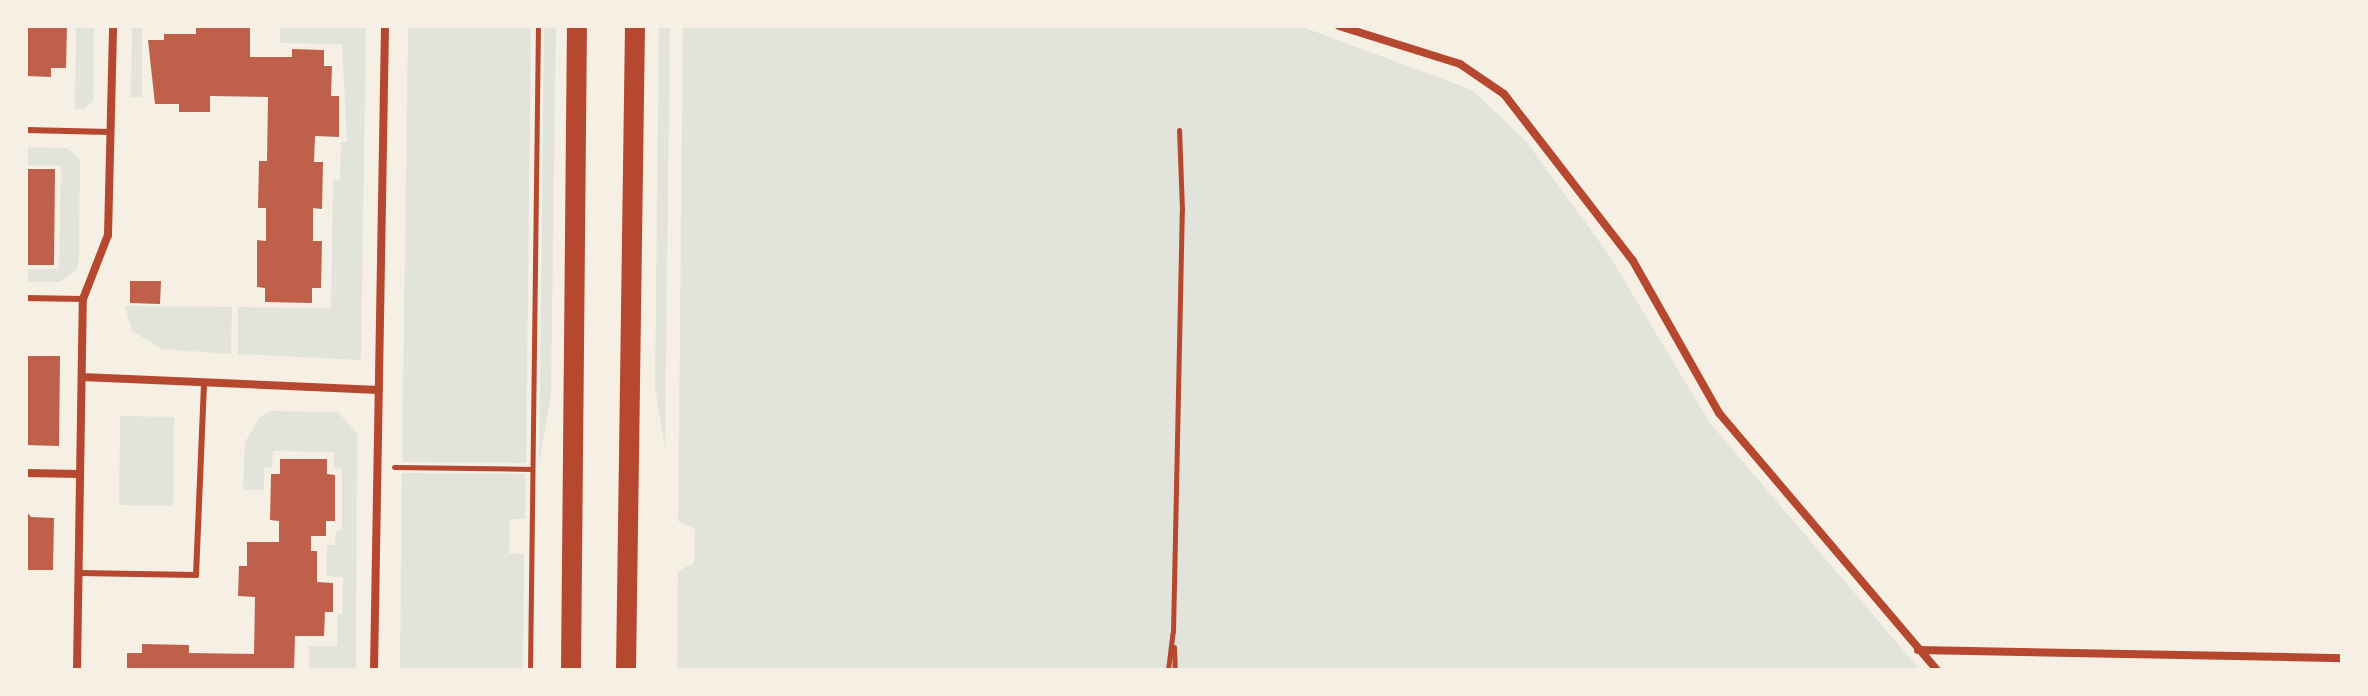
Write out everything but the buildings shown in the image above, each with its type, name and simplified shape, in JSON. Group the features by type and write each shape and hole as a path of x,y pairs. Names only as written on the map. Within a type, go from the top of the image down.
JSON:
{"main road":[{"path":"571,670 577,26"},
{"path":"626,670 635,26"}],"street":[{"path":"77,670 83,299 108,235 113,26"},
{"path":"374,670 385,26"},
{"path":"1339,26 1460,64 1504,94 1633,261 1719,413 1937,670"},
{"path":"82,377 379,390"},
{"path":"26,473 80,474"},
{"path":"1918,650 2342,658"}],"lane":[{"path":"26,130 110,132"},
{"path":"26,298 83,299"},
{"path":"79,573 196,575 204,383"}],"path":[{"path":"530,670 538,26"},
{"path":"1175,670 1179,130"},
{"path":"402,467 532,469"},
{"path":"1168,670 1173,632"}],"shaded area":[{"path":"76,26 94,26 93,101 84,109 75,109"},
{"path":"132,26 142,26 142,97 131,97"},
{"path":"280,26 366,26 361,360 238,354 238,307 331,308 333,180 340,180 341,142 347,142 342,44 280,43"},
{"path":"408,26 531,26 526,463 402,462"},
{"path":"544,26 556,26 551,395 539,464"},
{"path":"659,26 670,26 665,447 655,388"},
{"path":"683,26 1300,26 1472,90 1526,141 1609,255 1710,423 1920,670 677,670 678,571 694,563 695,529 678,521"},
{"path":"26,147 67,148 80,159 79,259 76,271 60,282 26,282 26,269 59,269 61,166 26,165"},
{"path":"125,306 232,307 231,354 162,349 132,331"},
{"path":"271,411 338,412 357,433 356,670 309,670 309,646 337,646 338,614 342,614 343,577 326,576 327,545 335,545 336,531 342,530 342,469 334,468 334,452 273,451 272,467 264,468 264,490 243,490 245,442 260,417"},
{"path":"120,416 174,417 173,506 119,505"},
{"path":"402,473 526,474 525,519 510,519 509,553 524,554 523,670 400,670"}]}
